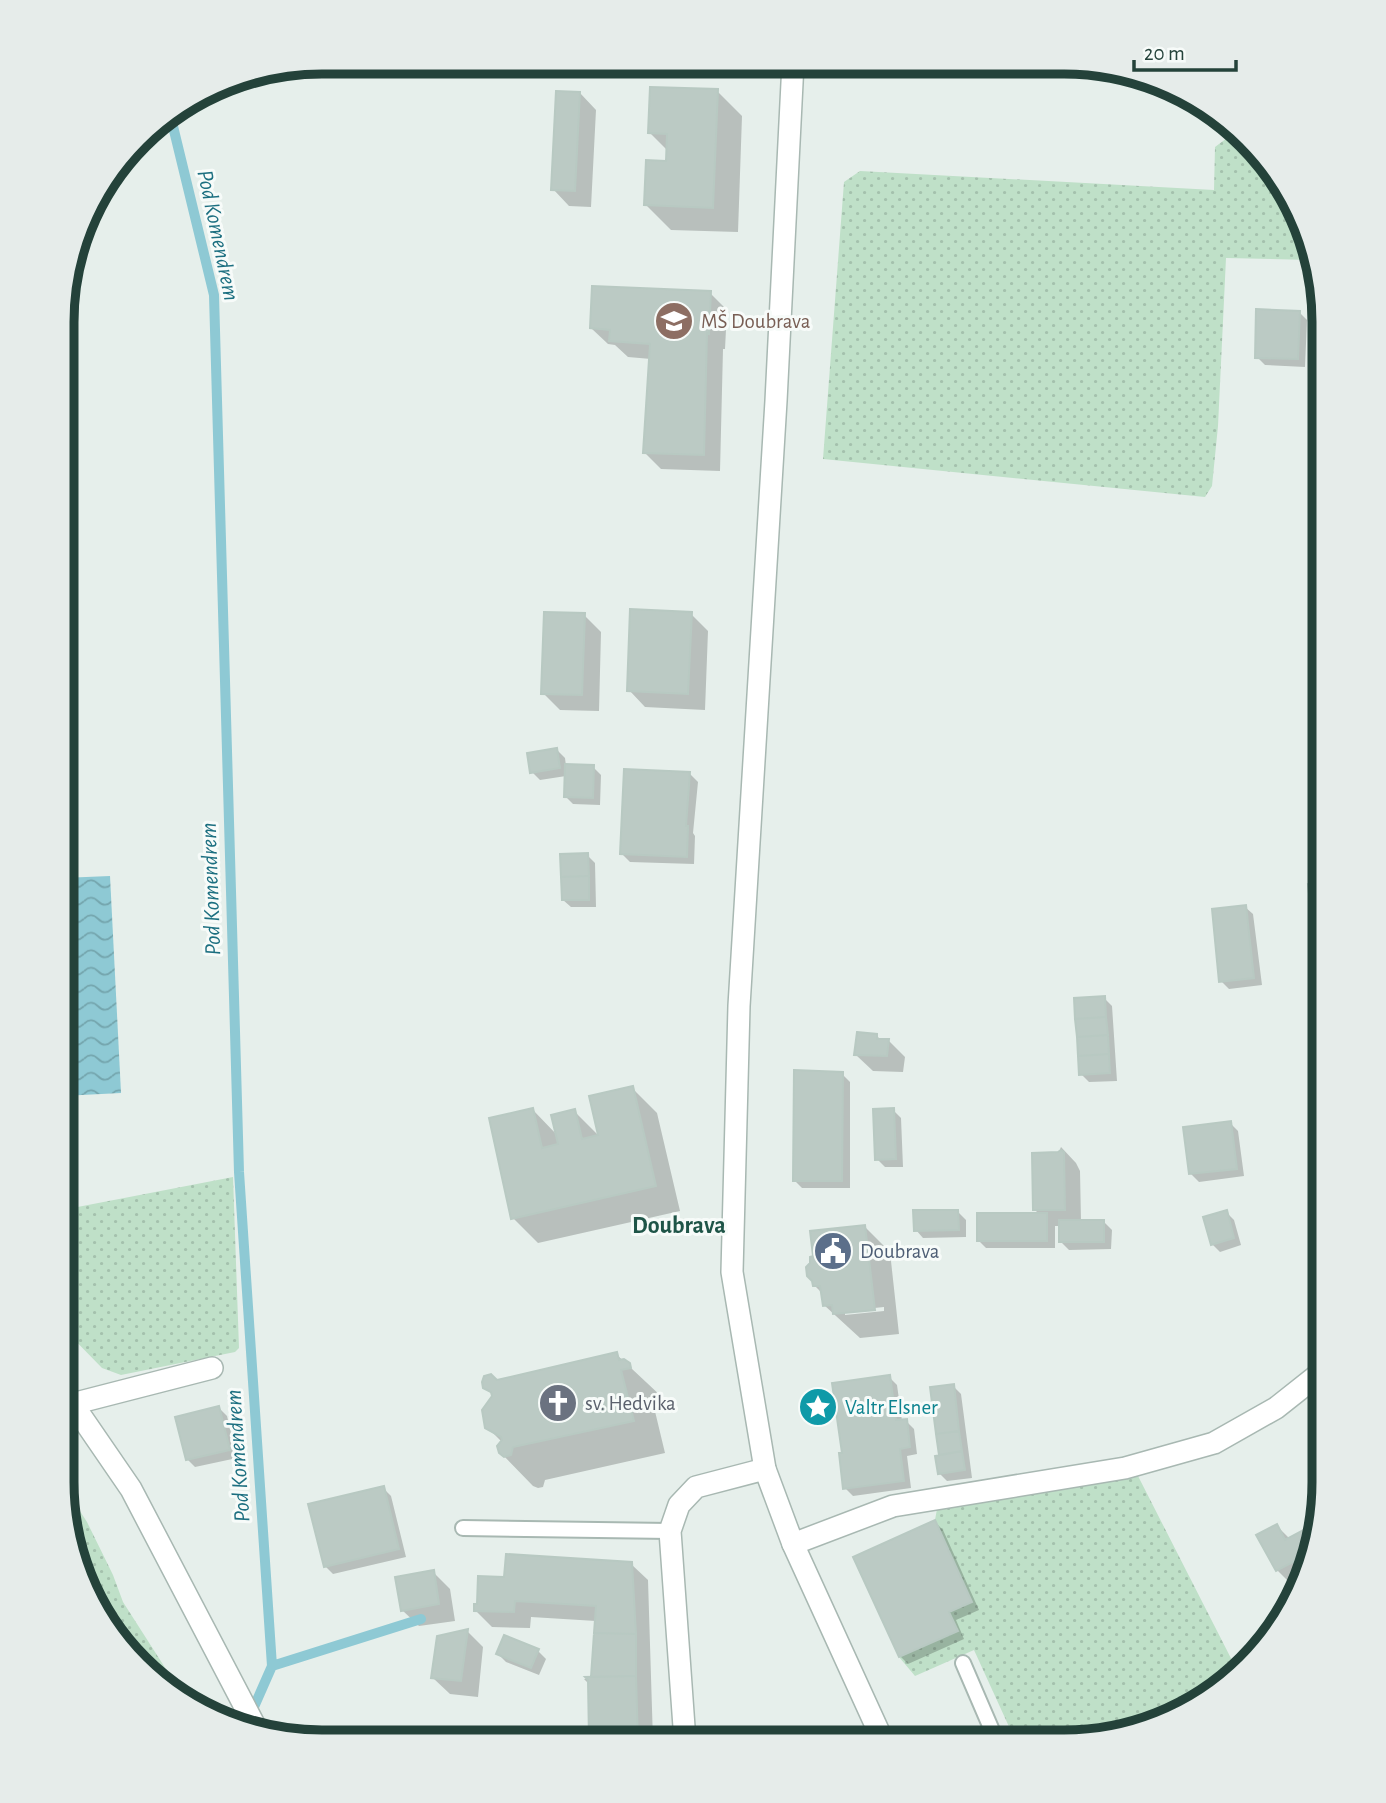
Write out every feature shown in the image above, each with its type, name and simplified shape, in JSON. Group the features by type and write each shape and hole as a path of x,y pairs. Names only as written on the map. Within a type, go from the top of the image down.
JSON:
{"street":[{"path":"792,74 776,401 738,1006 732,1272 765,1469 793,1545 878,1730"},
{"path":"74,1394 212,1368"},
{"path":"793,1545 893,1506 1125,1468 1214,1443 1276,1408 1312,1380"},
{"path":"74,1405 131,1489 251,1719"},
{"path":"684,1730 670,1531 679,1505 695,1487 765,1469"}],"lane":[{"path":"463,1528 670,1531"},
{"path":"963,1663 992,1730"}],"green space":[{"path":"1229,136 1261,170 1294,226 1305,260 1226,258 1218,426 1212,486 1205,497 823,459 844,182 860,171 1214,190 1215,147"},
{"path":"233,1177 239,1348 235,1352 121,1375 102,1368 74,1339 74,1208"},
{"path":"1138,1476 1233,1663 1189,1696 1160,1711 1129,1721 1081,1729 1011,1730 974,1650 915,1676 899,1657 957,1631 949,1612 972,1602 935,1520 937,1509"},
{"path":"75,1503 113,1575 123,1602 173,1680 135,1645 107,1606 92,1577 82,1546"}],"water":[{"path":"110,876 121,1093 74,1095 74,878"}],"building":[{"path":"650,87 718,89 713,208 644,205 646,160 666,161 667,134 648,133"},
{"path":"556,91 580,92 575,191 551,190"},
{"path":"592,286 711,291 709,334 707,333 704,455 643,453 650,344 609,341 610,330 590,328"},
{"path":"1256,309 1300,311 1298,359 1255,358"},
{"path":"630,609 692,612 688,694 627,691"},
{"path":"544,612 585,613 582,695 541,694"},
{"path":"557,748 560,768 530,773 527,753"},
{"path":"565,764 594,765 593,798 564,797"},
{"path":"624,769 690,772 687,857 620,854"},
{"path":"588,853 589,876 561,877 560,854"},
{"path":"589,876 589,900 562,900 561,877"},
{"path":"1308,884 1312,884 1312,913 1311,913"},
{"path":"1246,905 1254,978 1219,982 1212,909"},
{"path":"1105,996 1106,1017 1075,1019 1074,998"},
{"path":"1106,1017 1108,1035 1077,1037 1075,1019"},
{"path":"857,1032 877,1034 877,1039 889,1039 887,1056 854,1055"},
{"path":"1108,1035 1109,1054 1078,1056 1077,1037"},
{"path":"1109,1054 1110,1073 1079,1075 1078,1056"},
{"path":"794,1070 843,1072 842,1181 793,1181"},
{"path":"633,1086 656,1186 511,1219 489,1118 533,1108 542,1148 558,1144 551,1115 575,1109 582,1139 598,1135 589,1096"},
{"path":"894,1108 896,1159 875,1160 873,1109"},
{"path":"1231,1121 1237,1169 1189,1174 1183,1127"},
{"path":"1064,1152 1065,1210 1033,1210 1032,1153"},
{"path":"913,1210 958,1210 959,1230 914,1231"},
{"path":"1227,1210 1234,1238 1211,1245 1203,1217"},
{"path":"977,1213 1047,1213 1047,1241 977,1241"},
{"path":"1059,1220 1104,1220 1104,1242 1059,1242"},
{"path":"865,1225 875,1310 833,1314 832,1305 823,1306 820,1286 813,1286 807,1276 806,1267 813,1256 810,1231"},
{"name":"sv. Hedvika","path":"617,1352 619,1360 624,1359 630,1363 631,1368 621,1370 634,1421 513,1447 511,1455 504,1457 499,1453 497,1446 502,1440 501,1437 485,1428 482,1410 492,1396 491,1392 483,1388 484,1376 491,1374 497,1380"},
{"path":"890,1375 896,1420 907,1419 910,1447 900,1449 904,1481 843,1489 839,1453 842,1453 832,1383"},
{"path":"954,1384 959,1431 936,1434 930,1387"},
{"path":"219,1406 230,1450 186,1460 175,1417"},
{"path":"959,1431 962,1451 939,1455 936,1434"},
{"path":"962,1451 965,1470 938,1474 935,1456"},
{"path":"384,1486 399,1549 324,1567 308,1504"},
{"path":"935,1520 972,1602 949,1612 958,1631 899,1657 853,1557"},
{"path":"1277,1524 1285,1540 1308,1527 1300,1558 1276,1571 1256,1535"},
{"path":"506,1554 632,1562 636,1634 594,1633 596,1606 515,1601 514,1612 474,1611 474,1604 477,1604 478,1576 504,1577"},
{"path":"434,1570 439,1604 401,1611 395,1577"},
{"path":"468,1629 461,1681 431,1678 437,1636"},
{"path":"594,1633 636,1634 636,1676 591,1677"},
{"path":"504,1635 539,1649 531,1668 496,1654"},
{"path":"636,1676 638,1730 589,1730 588,1680 585,1677"}],"waterway":[{"name":"Pod Komendrem","path":"172,123 214,295 239,1172 272,1666"},
{"path":"250,1716 272,1666 421,1619"}],"place":[{"name":"MŠ Doubrava","path":"674,321"},
{"name":"Doubrava","path":"833,1251"},
{"name":"sv. Hedvika","path":"558,1403"},
{"name":"Valtr Elsner","path":"818,1407"}],"district":[{"name":"Doubrava","path":"679,1225"}]}
